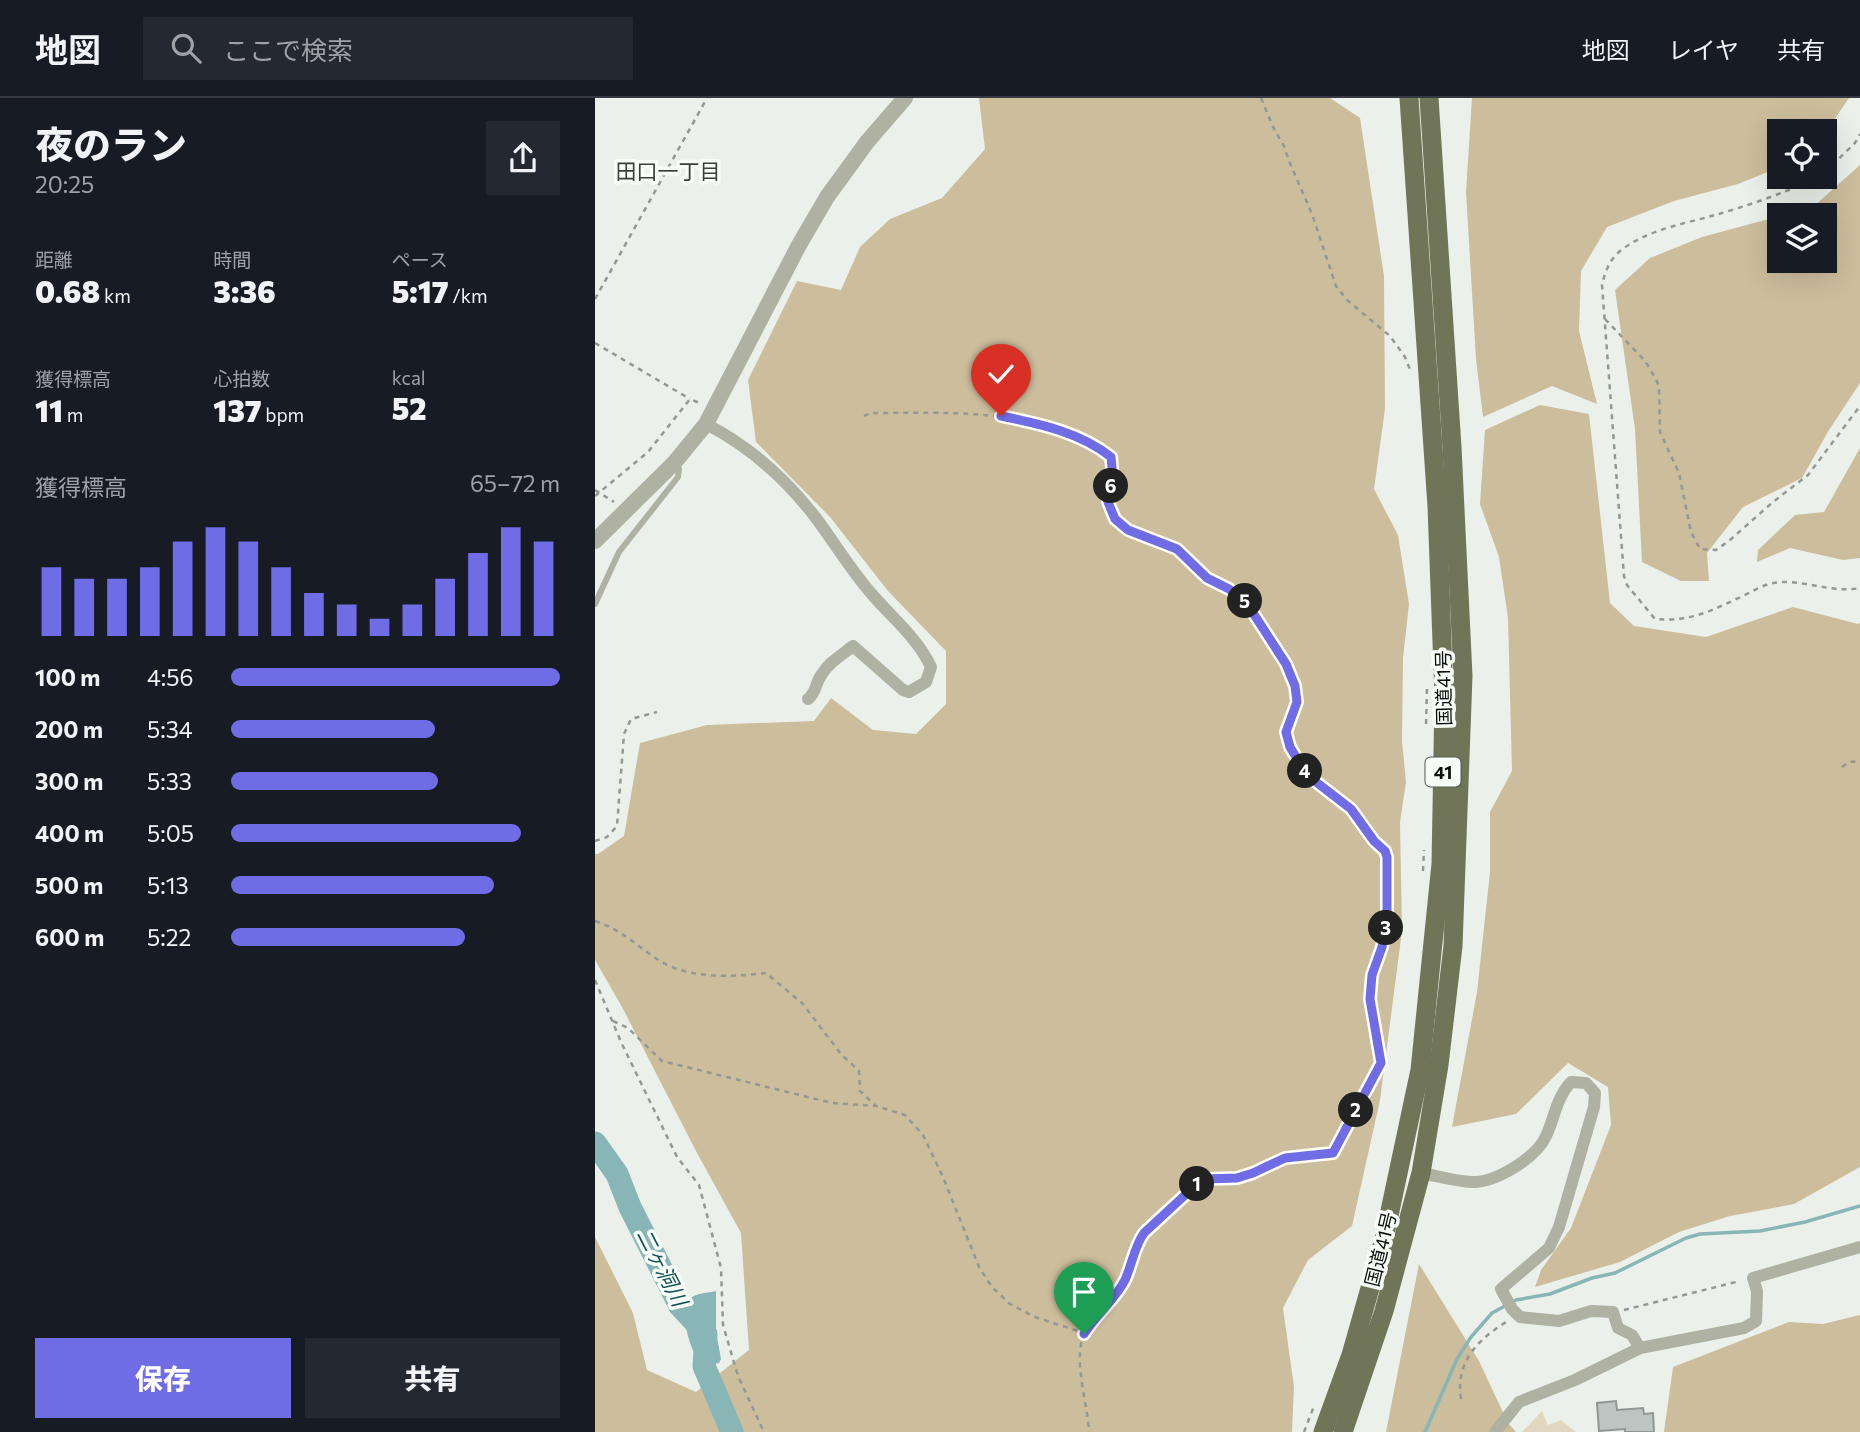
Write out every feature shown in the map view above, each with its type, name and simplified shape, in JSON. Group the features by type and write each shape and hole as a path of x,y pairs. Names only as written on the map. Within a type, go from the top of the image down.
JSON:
{"highway":[{"name":"国道41号","path":"1323,1432 1351,1355 1384,1239 1420,1070 1441,864 1444,697 1437,506 1409,98"},
{"name":"国道41号","path":"1343,1432 1384,1311 1421,1174 1439,1065 1454,946 1463,676 1452,447 1429,98"}],"street":[{"path":"595,541 674,463 710,417 780,280 827,197 867,142 905,98"},
{"path":"710,417 800,499 864,585 920,646 931,667 926,682 909,692 903,690 853,646 827,666 819,677 815,693 808,699"},
{"path":"1421,1174 1476,1182 1496,1177 1529,1158 1540,1147 1562,1092 1571,1082 1586,1083 1595,1093 1594,1107 1559,1227 1549,1248 1501,1289 1513,1308 1559,1321 1591,1311 1613,1312 1618,1328 1632,1335 1640,1348"},
{"path":"1495,1432 1519,1402 1575,1380 1640,1348 1744,1328 1756,1321 1758,1312 1753,1278 1860,1247"}],"lane":[{"path":"595,604 619,552 678,477 679,469 674,463"}],"path":[{"path":"595,299 707,98"},
{"path":"1261,98 1312,214 1336,286 1346,300 1390,336 1405,357 1412,376"},
{"path":"1837,161 1855,144 1860,134"},
{"path":"1785,189 1644,237 1619,252 1607,267 1602,285 1624,576 1627,585 1655,619 1674,620 1693,618 1770,583 1791,582 1844,590 1860,588"},
{"path":"1604,318 1645,361 1656,379 1659,387 1660,432 1679,472 1691,533 1700,549 1716,550 1808,475 1860,406"},
{"path":"595,343 690,400 710,417"},
{"path":"595,496 597,491 648,452 690,400"},
{"path":"864,416 870,413 1001,416 1052,426 1103,450 1111,457 1113,478 1108,502 1115,519 1128,530 1177,549 1207,578 1229,589 1246,602 1286,664 1295,686 1297,702 1286,732 1290,747 1307,775 1351,809 1387,857 1387,918 1382,947 1372,975 1370,999 1381,1063 1333,1153 1285,1158 1245,1176 1205,1179 1144,1233 1125,1280 1084,1334 1080,1355 1089,1432"},
{"path":"597,491 625,510"},
{"path":"1426,678 1426,732"},
{"path":"595,841 607,836 617,826 624,734 631,719 657,712"},
{"path":"1842,767 1849,762 1860,761"},
{"path":"1423,879 1425,838"},
{"path":"595,921 616,929 661,962 682,971 736,975 766,973 802,1003 841,1054 859,1071 860,1091 876,1106"},
{"path":"595,980 677,1157 699,1185 721,1268 723,1325 738,1376 764,1432"},
{"path":"613,1021 638,1036 662,1060 832,1103 876,1106 905,1115 923,1135 979,1267 992,1287 1010,1304 1035,1317 1084,1334"},
{"path":"1613,1312 1753,1278"},
{"path":"1461,1399 1460,1375 1479,1342 1498,1327 1513,1308"},
{"path":"1304,1432 1314,1406"}],"shaded area":[{"path":"979,98 1330,98 1360,118 1384,276 1385,409 1374,489 1398,535 1409,604 1403,658 1402,741 1406,782 1400,822 1402,931 1380,1100 1352,1226 1308,1260 1283,1308 1294,1387 1292,1432 595,1432 595,1237 633,1313 647,1370 696,1392 749,1350 741,1233 595,960 595,854 624,836 640,743 707,725 814,721 831,698 873,730 916,734 946,704 946,651 888,591 830,517 756,442 748,380 797,281 841,290 860,247 890,219 942,198 985,149"},
{"path":"1472,98 1849,98 1835,119 1767,119 1767,172 1738,184 1674,201 1607,227 1581,271 1579,331 1597,404 1552,386 1483,417 1476,359 1466,192"},
{"path":"1860,165 1860,383 1802,478 1743,507 1707,553 1709,581 1681,581 1642,562 1635,429 1615,290 1650,258 1702,237 1767,220 1767,273 1837,273 1837,203 1817,203 1833,189 1837,189 1837,186"},
{"path":"1540,405 1589,414 1610,603 1634,626 1706,637 1793,607 1860,623 1860,1167 1794,1204 1730,1216 1679,1232 1620,1262 1535,1287 1541,1270 1571,1228 1611,1125 1608,1087 1568,1063 1516,1114 1452,1127 1477,992 1490,872 1490,812 1512,771 1508,618 1499,557 1480,504 1485,430"},
{"path":"1860,448 1860,558 1843,560 1790,548 1757,562 1758,550 1795,515 1824,512"},
{"path":"1419,1264 1479,1361 1508,1423 1516,1432 1386,1432"},
{"path":"1860,1315 1860,1432 1664,1432 1673,1367 1789,1322 1823,1324"},
{"path":"1542,1411 1548,1425 1561,1420 1576,1432 1522,1432"}],"water":[{"path":"716,1291 716,1332 721,1359 719,1363 704,1366 691,1345 685,1314 690,1299"}],"building":[{"path":"1616,1401 1617,1410 1643,1408 1644,1414 1653,1413 1654,1432 1625,1432 1625,1429 1599,1431 1597,1403"}],"waterway":[{"name":"二ヶ洞川","path":"595,1143 617,1174 630,1207 680,1306 706,1334 704,1366 732,1432"},
{"path":"1425,1432 1457,1359 1471,1337 1492,1313 1516,1300 1550,1294 1592,1278 1615,1273 1686,1238 1700,1234 1760,1231 1805,1222 1860,1206"}],"district":[{"name":"田口一丁目","path":"668,170"}],"route":[{"path":"1001,416 1052,426 1103,450 1111,457 1113,478 1108,502 1115,519 1128,530 1177,549 1207,578 1229,589 1246,602 1286,664 1295,686 1297,702 1286,732 1290,747 1307,775 1351,809 1387,857 1387,918 1382,947 1372,975 1370,999 1381,1063 1333,1153 1303,1154 1285,1158 1237,1178 1205,1179 1197,1184 1144,1233 1125,1280 1084,1334"}]}
